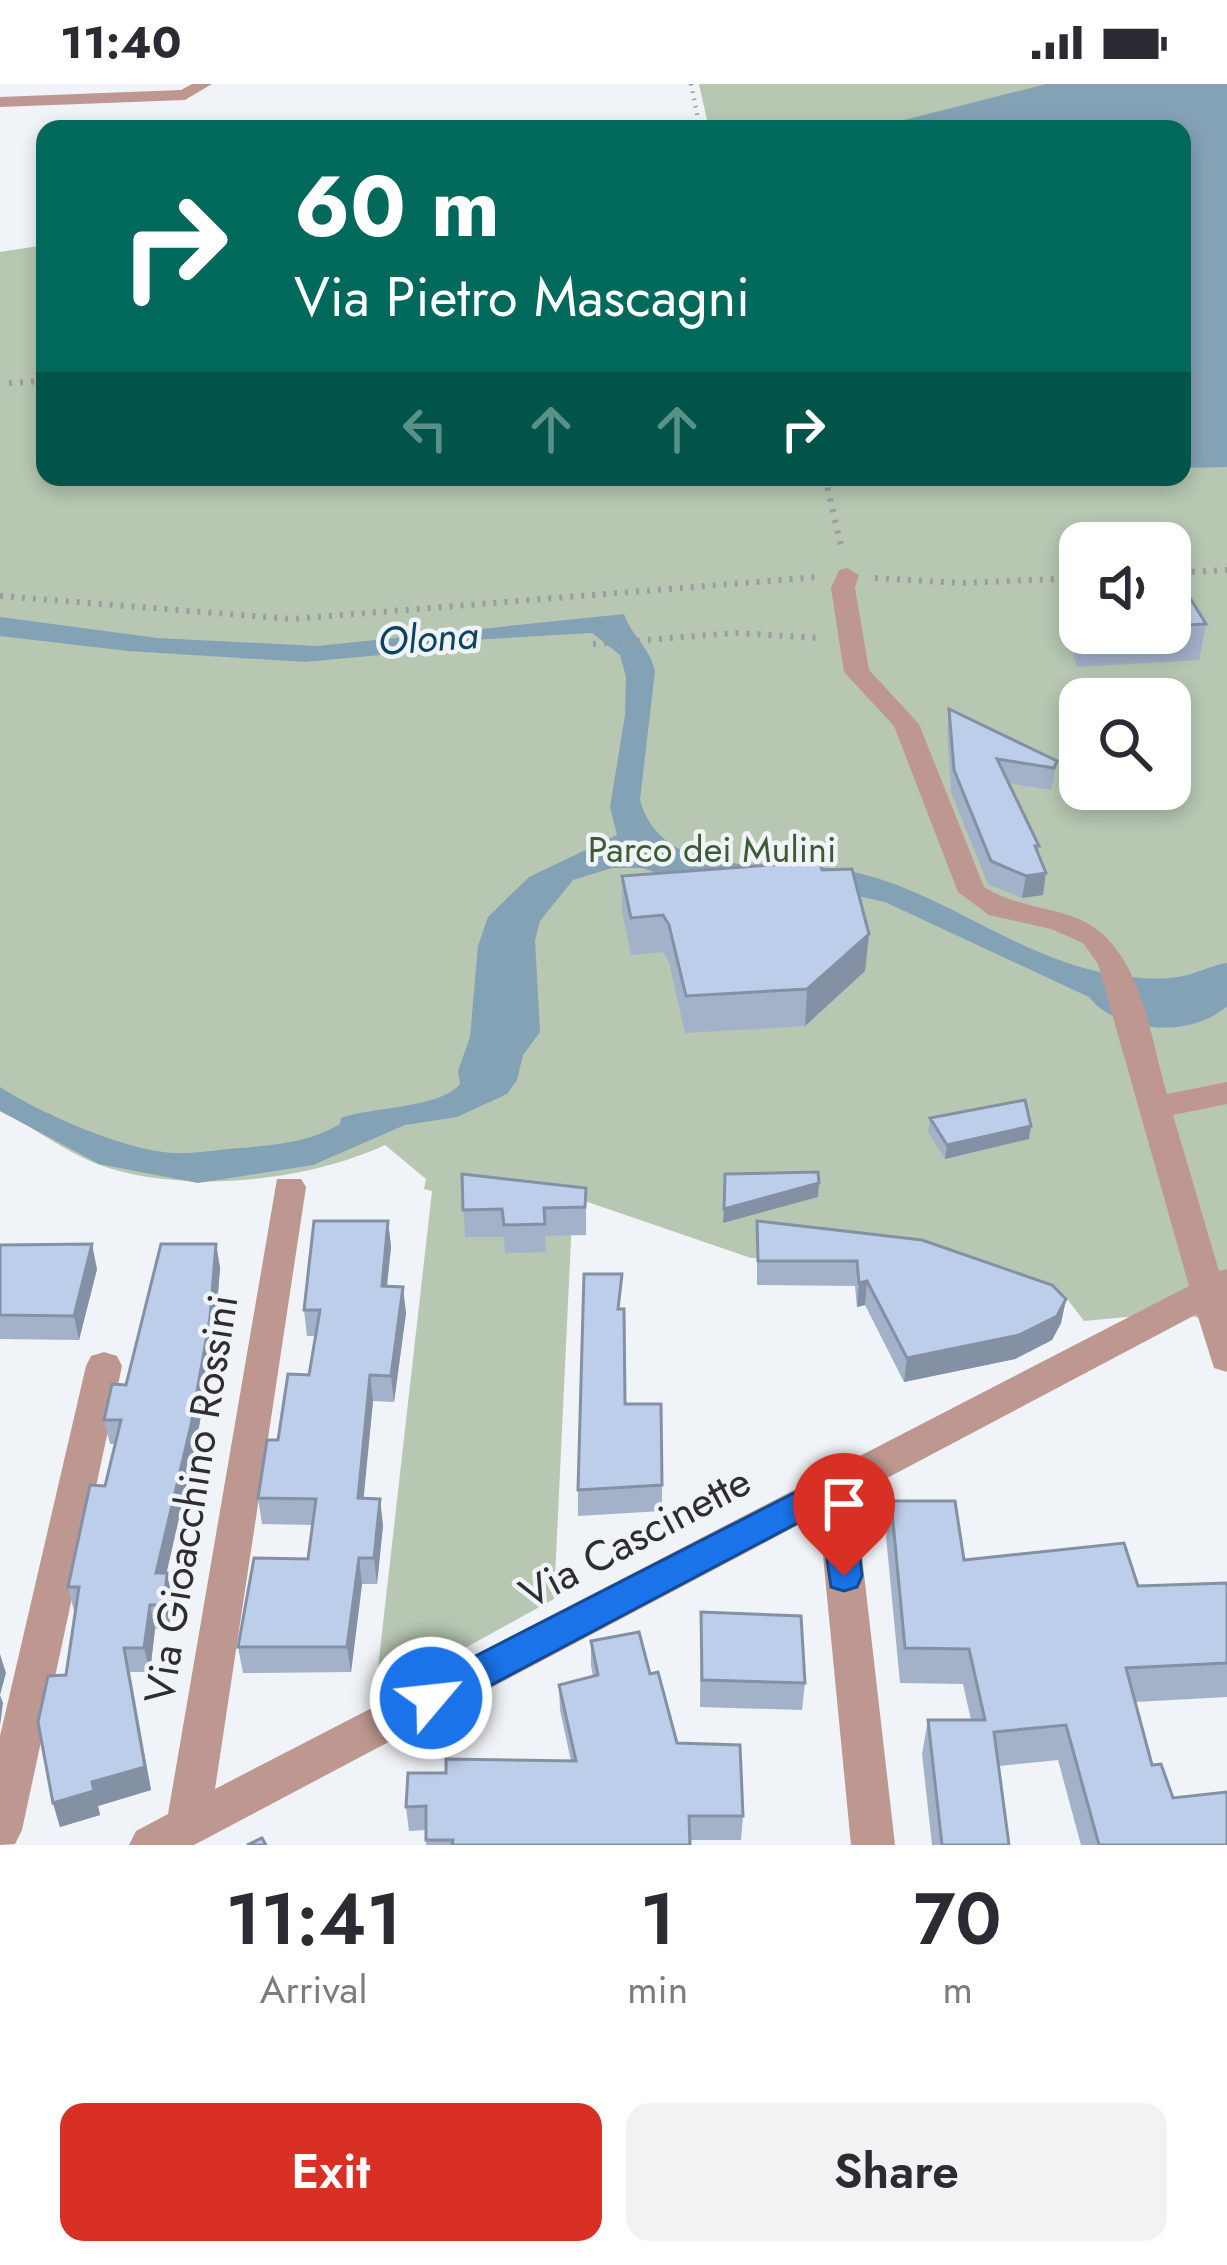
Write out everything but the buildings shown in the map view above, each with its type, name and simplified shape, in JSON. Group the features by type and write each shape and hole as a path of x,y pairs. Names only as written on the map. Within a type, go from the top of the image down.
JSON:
{"street":[{"path":"0,102 184,94 204,84"},
{"path":"847,604 857,673 905,724 972,892 999,909 1059,922 1093,936 1113,963 1155,1107 1216,1287 1227,1358"},
{"path":"1155,1107 1227,1093"},
{"name":"Via Gioacchino Rossini","path":"188,1825 289,1187"},
{"name":"Via Cascinette","path":"151,1845 1216,1287"},
{"path":"0,1830 104,1366"},
{"path":"835,1486 873,1845"}],"path":[{"path":"691,84 698,120"},
{"path":"9,382 36,381"},
{"path":"827,486 847,604"},
{"path":"1191,572 1227,570"},
{"path":"593,644 736,633 847,604 960,583 1059,579"},
{"path":"0,596 292,619 658,586 847,604"}],"green space":[{"name":"Parco dei Mulini","path":"699,84 1227,84 1227,1326 1178,1312 1084,1321 1064,1295 995,1296 907,1258 751,1258 573,1197 554,1599 414,1676 414,1667 376,1686 432,1191 424,1189 426,1179 385,1145 318,1168 243,1180 130,1174 84,1159 0,1111 0,252 36,246 36,486 1191,486 1191,120 707,120"}],"water":[{"path":"1046,84 1227,84 1227,467 1191,468 1191,120 904,120"},
{"name":"Olona","path":"624,614 655,671 640,800 653,827 673,845 726,862 817,867 878,878 1041,953 1110,974 1174,978 1227,963 1227,1006 1176,1027 1136,1025 1118,1019 1089,997 885,902 844,893 612,868 573,880 540,921 535,940 540,1032 523,1055 517,1080 507,1094 457,1117 405,1125 313,1165 198,1183 99,1164 0,1111 0,1087 109,1138 155,1151 192,1153 304,1139 340,1124 341,1118 451,1092 460,1084 458,1071 470,1037 478,946 488,917 529,877 617,835 610,807 625,715 626,677 620,655 592,633 471,640 413,652 305,662 128,651 0,636 0,617 157,638 317,646"}],"route":[{"path":"431,1698 835,1486 844,1576"}]}
